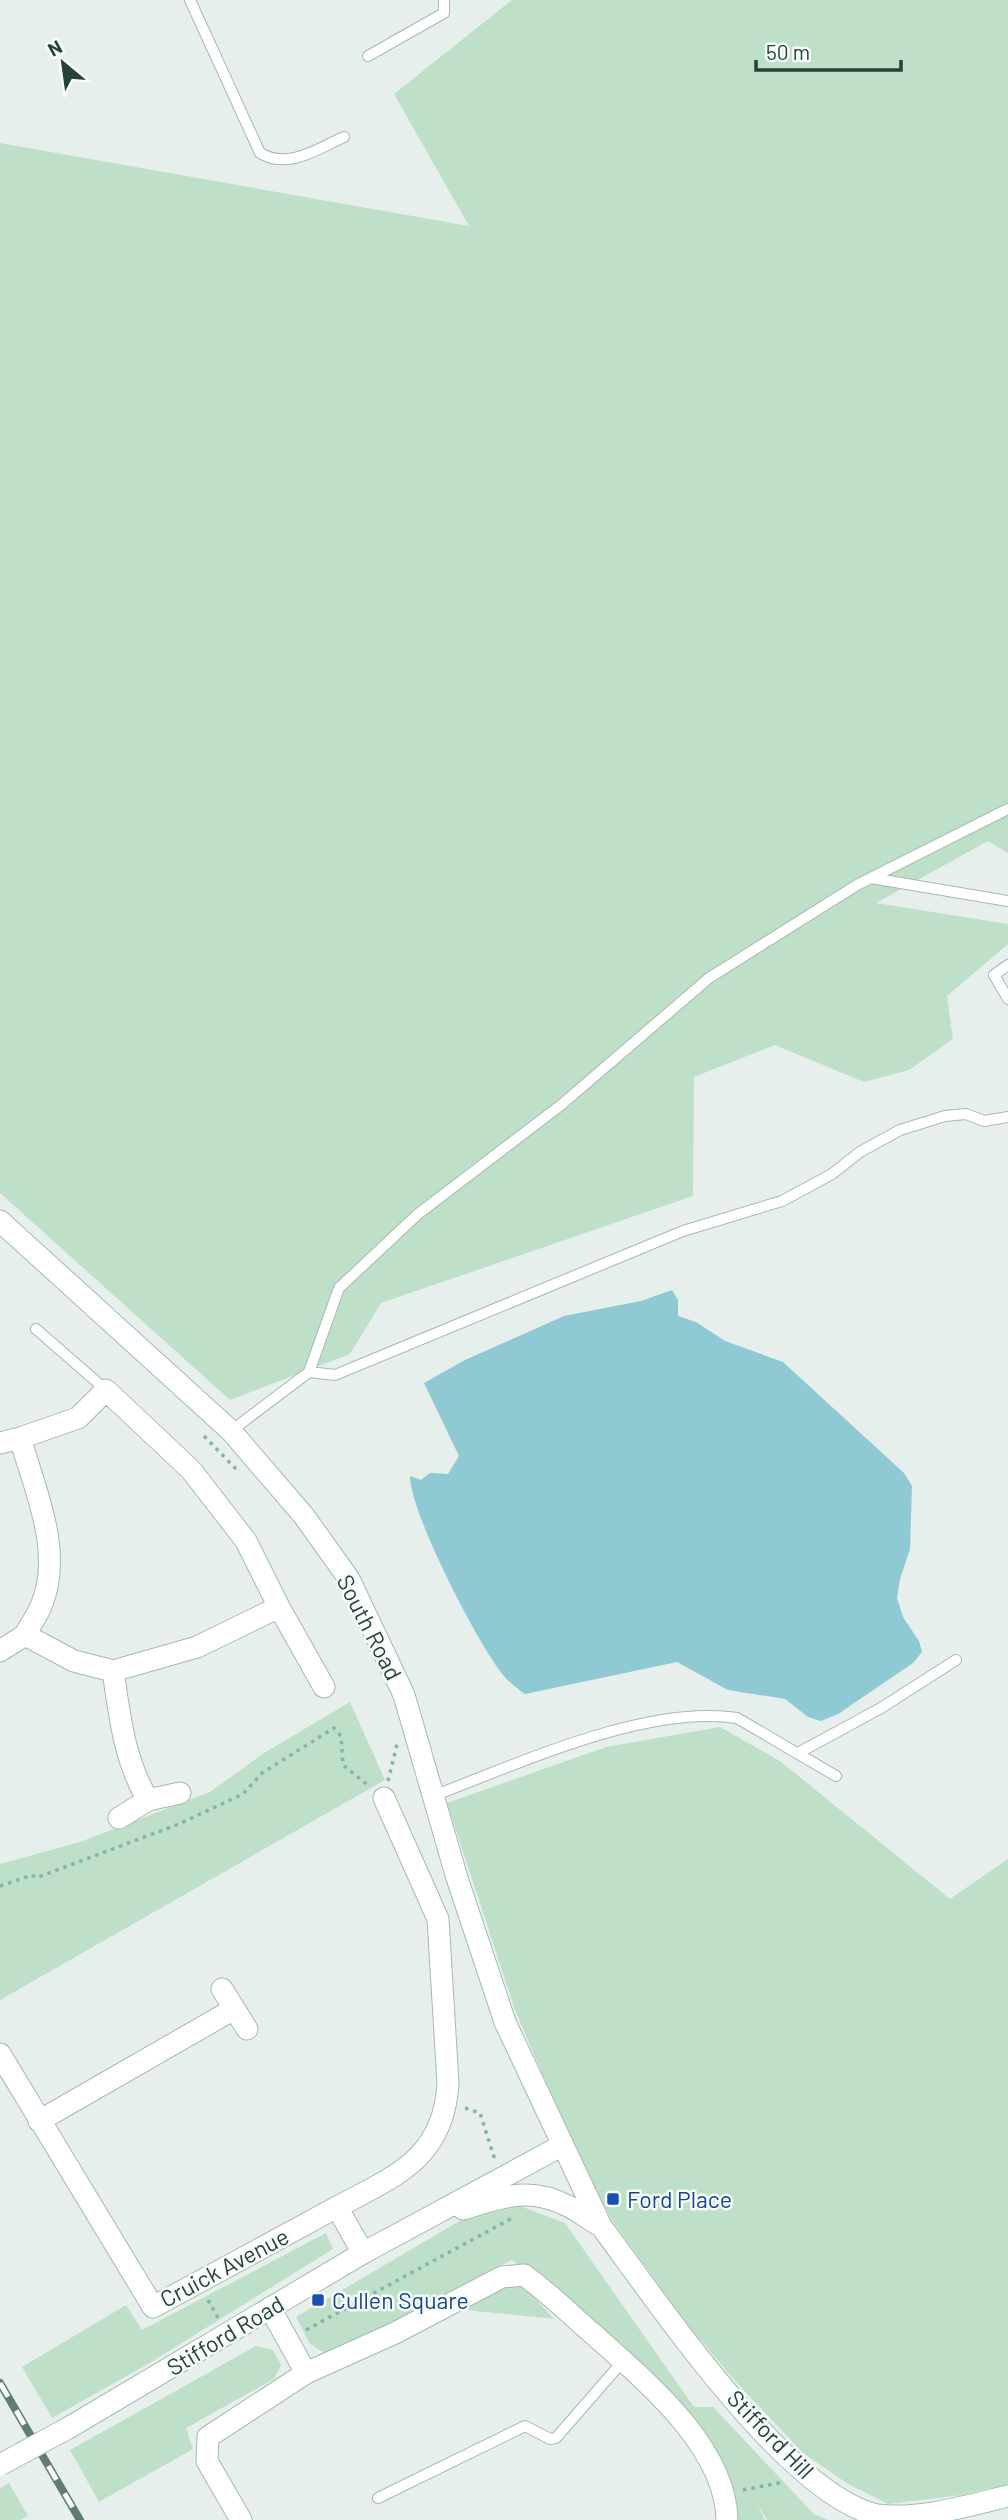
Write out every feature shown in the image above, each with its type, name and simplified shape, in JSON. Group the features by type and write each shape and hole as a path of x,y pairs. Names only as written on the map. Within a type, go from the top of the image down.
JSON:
{"street":[{"name":"South Road","path":"0,1221 231,1431 304,1516 349,1579 404,1695 505,2022 561,2146"},
{"path":"0,1651 25,1634 42,1606 49,1575 50,1545 10,1441 78,1418 106,1390 191,1470 246,1541 279,1608 324,1687"},
{"path":"25,1634 74,1661 113,1671 197,1647 279,1608"},
{"path":"113,1671 124,1741 134,1776 148,1800"},
{"path":"119,1818 148,1800 180,1793"},
{"path":"363,2253 337,2207 404,2171 423,2155 438,2129 447,2103 438,1920 384,1797"},
{"path":"222,1989 247,2029"},
{"path":"39,2121 234,2009"},
{"name":"Cruick Avenue","path":"0,2054 153,2307 337,2207"},
{"name":"Stifford Road","path":"0,2465 71,2427 363,2253 561,2146"},
{"name":"Stifford Hill","path":"561,2146 593,2205 601,2226 701,2361 774,2444 829,2492 877,2515 902,2517 932,2514 1008,2496"},
{"name":"Stifford Hill","path":"420,2221 505,2196 540,2193 601,2226"},
{"path":"241,2520 207,2461 208,2437 306,2373 395,2333 502,2277 524,2275 669,2402 708,2457 723,2495 727,2520"},
{"path":"270,2308 306,2373"}],"lane":[{"path":"190,0 260,153 273,161 288,161 344,137"},
{"path":"368,56 433,22 444,13 444,0"},
{"path":"231,1431 309,1372 339,1288 418,1214 561,1105 709,978 872,878 1008,809"},
{"path":"872,878 1008,901"},
{"path":"1008,965 995,975 1008,999"},
{"path":"309,1372 335,1375 683,1231 782,1201 832,1174 860,1152 900,1130 945,1116 967,1114 984,1121 1008,1117"},
{"path":"36,1329 106,1390"},
{"path":"798,1753 881,1708 956,1660"},
{"path":"433,1796 541,1755 620,1730 681,1717 719,1715 737,1718 836,1776"},
{"path":"378,2498 525,2426 550,2439 556,2438 623,2361"}],"path":[{"path":"197,1428 230,1467 239,1472"},
{"path":"0,1886 32,1875 36,1878 179,1824 243,1794 262,1773 334,1728 341,1736 343,1765 384,1797 399,1739"},
{"path":"447,2103 480,2113 489,2148 504,2176"},
{"path":"298,2338 307,2328 534,2206 528,2194"},
{"path":"203,2292 220,2322"},
{"path":"753,2488 785,2481"}],"green space":[{"path":"512,0 1008,0 1008,853 988,841 876,903 1008,924 1008,944 947,996 953,1039 909,1070 864,1082 775,1045 694,1077 693,1196 381,1303 350,1354 230,1400 0,1193 0,143 469,226 394,94"},
{"path":"350,1702 385,1780 0,2000 0,1864 80,1842 210,1792 264,1753"},
{"path":"720,1727 780,1761 950,1899 1008,1859 1008,2484 963,2495 888,2504 848,2484 803,2453 736,2382 682,2318 612,2220 574,2148 515,2010 447,1803 606,1747"},
{"path":"520,2206 565,2223 694,2407 713,2407 814,2514 828,2520 767,2520 757,2504 765,2520 734,2520 658,2382 512,2260 330,2356 310,2344 296,2317 463,2219"},
{"path":"326,2233 333,2249 148,2364 52,2418 22,2367 126,2305 142,2330"},
{"path":"513,2284 526,2288 554,2319 466,2310 467,2299"},
{"path":"256,2346 273,2350 281,2365 274,2379 186,2428 193,2449 99,2502 70,2450"},
{"path":"9,2483 28,2516 20,2520 0,2520 0,2488"}],"water":[{"path":"672,1290 678,1300 678,1316 696,1322 725,1341 783,1362 904,1473 912,1486 910,1549 897,1598 903,1617 919,1641 922,1652 913,1663 838,1714 821,1721 808,1717 785,1699 728,1690 677,1662 525,1694 504,1676 479,1637 448,1579 421,1519 410,1476 421,1480 430,1473 448,1474 459,1456 424,1383 465,1360 564,1316 641,1301"}],"railway":[{"path":"0,2383 80,2520"}],"place":[{"name":"Ford Place","path":"613,2199"},
{"name":"Cullen Square","path":"318,2300"}]}
